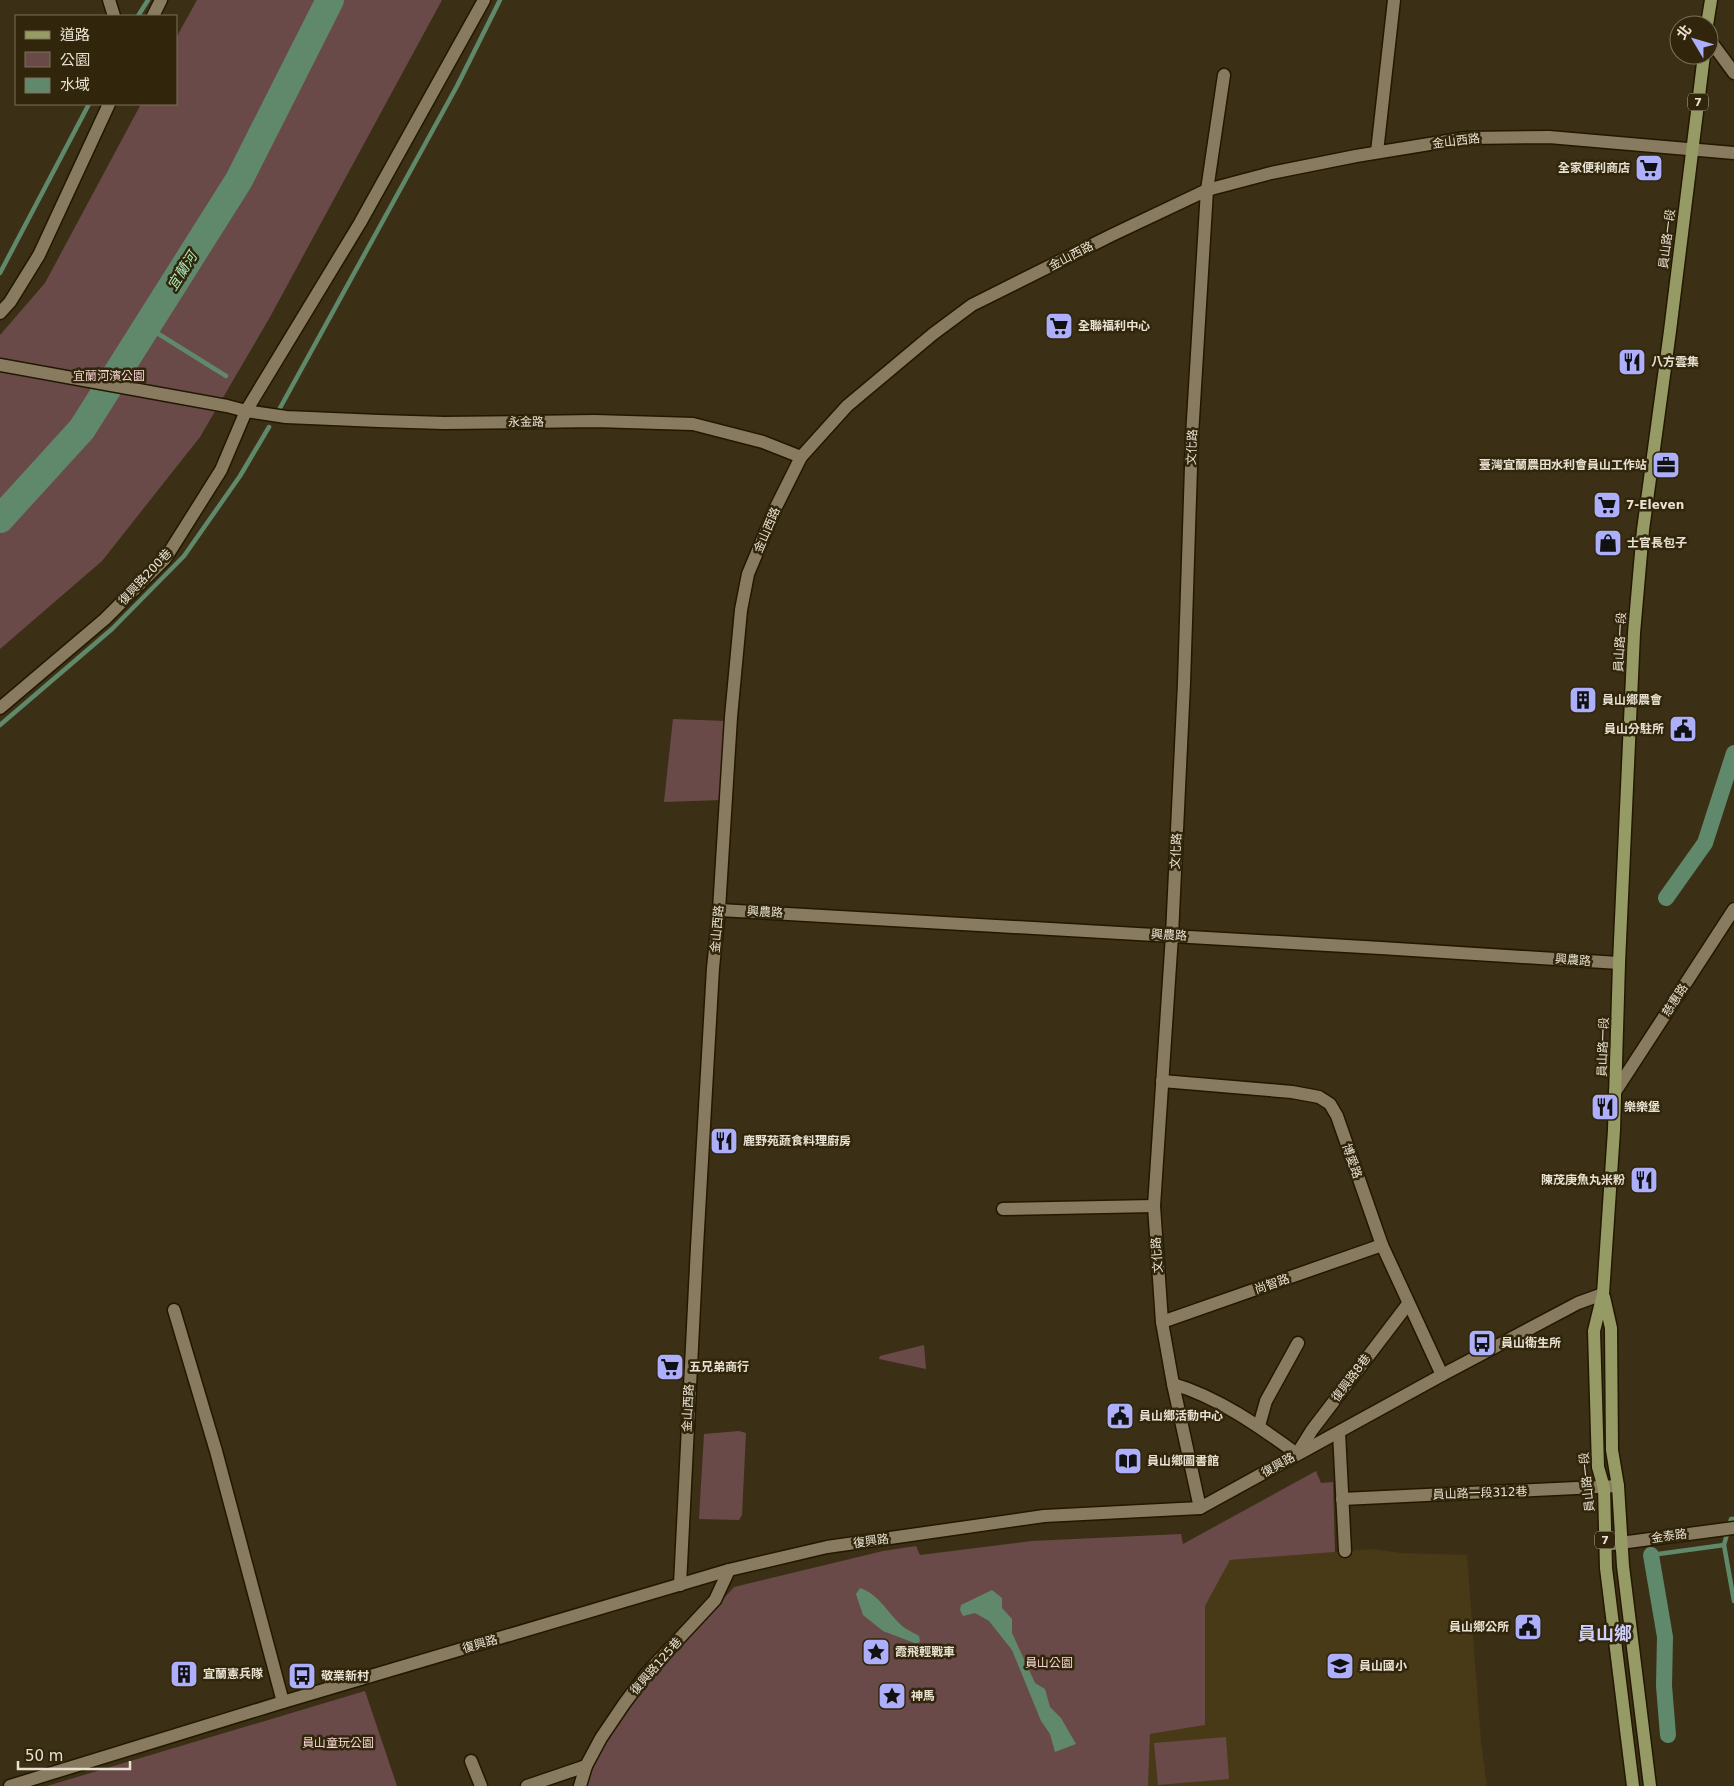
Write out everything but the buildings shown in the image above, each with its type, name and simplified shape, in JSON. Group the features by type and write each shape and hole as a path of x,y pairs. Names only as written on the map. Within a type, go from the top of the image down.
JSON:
{"main road":[{"path":"1709,15 1711,0"},
{"name":"員山路一段","path":"1633,1786 1616,1660 1605,1545 1604,1488 1598,1467 1594,1331 1603,1294 1615,1092 1634,633 1642,530 1670,331 1703,65"},
{"name":"員山路一段","path":"1603,1294 1611,1328 1612,1450 1618,1486 1627,1607 1650,1786"}],"street":[{"path":"109,0 114,15"},
{"path":"154,15 161,0"},
{"name":"復興路200巷","path":"0,708 105,619 164,559 221,470 246,411 360,223 484,0"},
{"path":"1377,152 1394,0"},
{"path":"1719,53 1734,73"},
{"name":"文化路","path":"1200,1508 1173,1384 1162,1322 1154,1206 1172,935 1184,683 1192,436 1207,190 1224,75"},
{"path":"0,313 10,302 39,255 109,105"},
{"name":"金山西路","path":"680,1585 713,968 719,910 731,717 741,610 748,574 776,507 802,457 847,406 933,334 972,305 1207,190 1271,173 1377,152 1466,138 1549,137 1692,148 1734,154"},
{"name":"永金路","path":"0,365 286,417 444,423 595,421 693,424 763,442 802,457"},
{"name":"慈惠路","path":"1615,1092 1734,909"},
{"name":"興農路","path":"719,910 1172,935 1619,963"},
{"name":"博愛路","path":"1162,1081 1292,1092 1319,1096 1330,1104 1382,1245 1442,1375"},
{"path":"1003,1209 1154,1206"},
{"name":"尚智路","path":"1162,1322 1382,1245"},
{"name":"復興路","path":"10,1786 283,1702 729,1570 827,1547 1044,1516 1200,1508 1442,1375 1578,1303 1603,1294"},
{"name":"復興路8巷","path":"1297,1454 1312,1430 1408,1304"},
{"path":"174,1310 216,1451 283,1702"},
{"path":"1259,1426 1266,1401 1298,1343"},
{"path":"1173,1384 1192,1390 1259,1426 1297,1454"},
{"path":"1339,1432 1345,1551"},
{"name":"員山路一段312巷","path":"1342,1498 1618,1486"},
{"name":"金泰路","path":"1605,1545 1734,1528"},
{"name":"復興路125巷","path":"580,1786 586,1766 601,1738 624,1704 647,1673 714,1600 729,1570"},
{"path":"471,1761 481,1786"},
{"path":"527,1786 586,1766"}],"shaded area":[{"name":"員山國小","path":"1372,1549 1401,1553 1467,1555 1481,1742 1487,1786 1148,1786 1149,1734 1205,1725 1205,1606 1230,1560"}],"green space":[{"name":"宜蘭河濱公園","path":"197,0 442,0 270,317 200,437 102,561 0,649 0,335 45,283 140,105 178,105 178,34"},
{"path":"673,719 726,721 721,800 664,802"},
{"path":"924,1345 926,1369 879,1359 880,1356"},
{"path":"739,1431 746,1433 742,1515 739,1520 699,1519 704,1434"},
{"name":"員山公園","path":"1316,1471 1321,1483 1333,1482 1335,1552 1230,1560 1205,1606 1205,1725 1150,1734 1148,1786 586,1786 592,1766 626,1709 734,1587 883,1551 916,1546 920,1555 1032,1541 1181,1534 1183,1544"},
{"name":"員山童玩公園","path":"365,1691 397,1786 47,1786"},
{"path":"1226,1737 1229,1779 1158,1785 1154,1743"}],"water":[{"path":"860,1588 877,1598 901,1625 919,1636 920,1641 917,1644 883,1631 863,1615 856,1594"},
{"path":"992,1590 1002,1598 1002,1608 1012,1619 1012,1633 1035,1683 1045,1689 1050,1707 1061,1718 1076,1744 1055,1752 1050,1734 1041,1721 1012,1650 989,1621 975,1613 963,1616 960,1610 961,1605"}],"waterway":[{"path":"139,15 148,0"},
{"name":"宜蘭河","path":"0,519 82,429 239,180 330,0"},
{"path":"280,408 457,86 500,0"},
{"path":"0,273 88,105"},
{"path":"157,333 226,376"},
{"path":"0,725 112,629 184,556 240,476 269,427"},
{"path":"1666,898 1705,843 1734,753"},
{"path":"1734,1519 1731,1519 1724,1545 1734,1601"},
{"path":"1651,1555 1724,1545"},
{"path":"1651,1555 1665,1637 1664,1686 1668,1735"}],"place":[{"name":"全家便利商店","path":"1649,168"},
{"name":"全聯福利中心","path":"1059,326"},
{"name":"八方雲集","path":"1632,362"},
{"name":"臺灣宜蘭農田水利會員山工作站","path":"1666,465"},
{"name":"7-Eleven","path":"1607,505"},
{"name":"士官長包子","path":"1608,543"},
{"name":"員山鄉農會","path":"1583,700"},
{"name":"員山分駐所","path":"1683,729"},
{"name":"樂樂堡","path":"1605,1107"},
{"name":"鹿野苑蔬食料理廚房","path":"724,1141"},
{"name":"陳茂庚魚丸米粉","path":"1644,1180"},
{"name":"員山衛生所","path":"1482,1343"},
{"name":"五兄弟商行","path":"670,1367"},
{"name":"員山鄉活動中心","path":"1120,1416"},
{"name":"員山鄉圖書館","path":"1128,1461"},
{"name":"員山鄉公所","path":"1528,1627"},
{"name":"霞飛輕戰車","path":"876,1652"},
{"name":"員山國小","path":"1340,1666"},
{"name":"宜蘭憲兵隊","path":"184,1674"},
{"name":"敬業新村","path":"302,1676"},
{"name":"神馬","path":"892,1696"}],"district":[{"name":"員山鄉","path":"1605,1633"}]}
